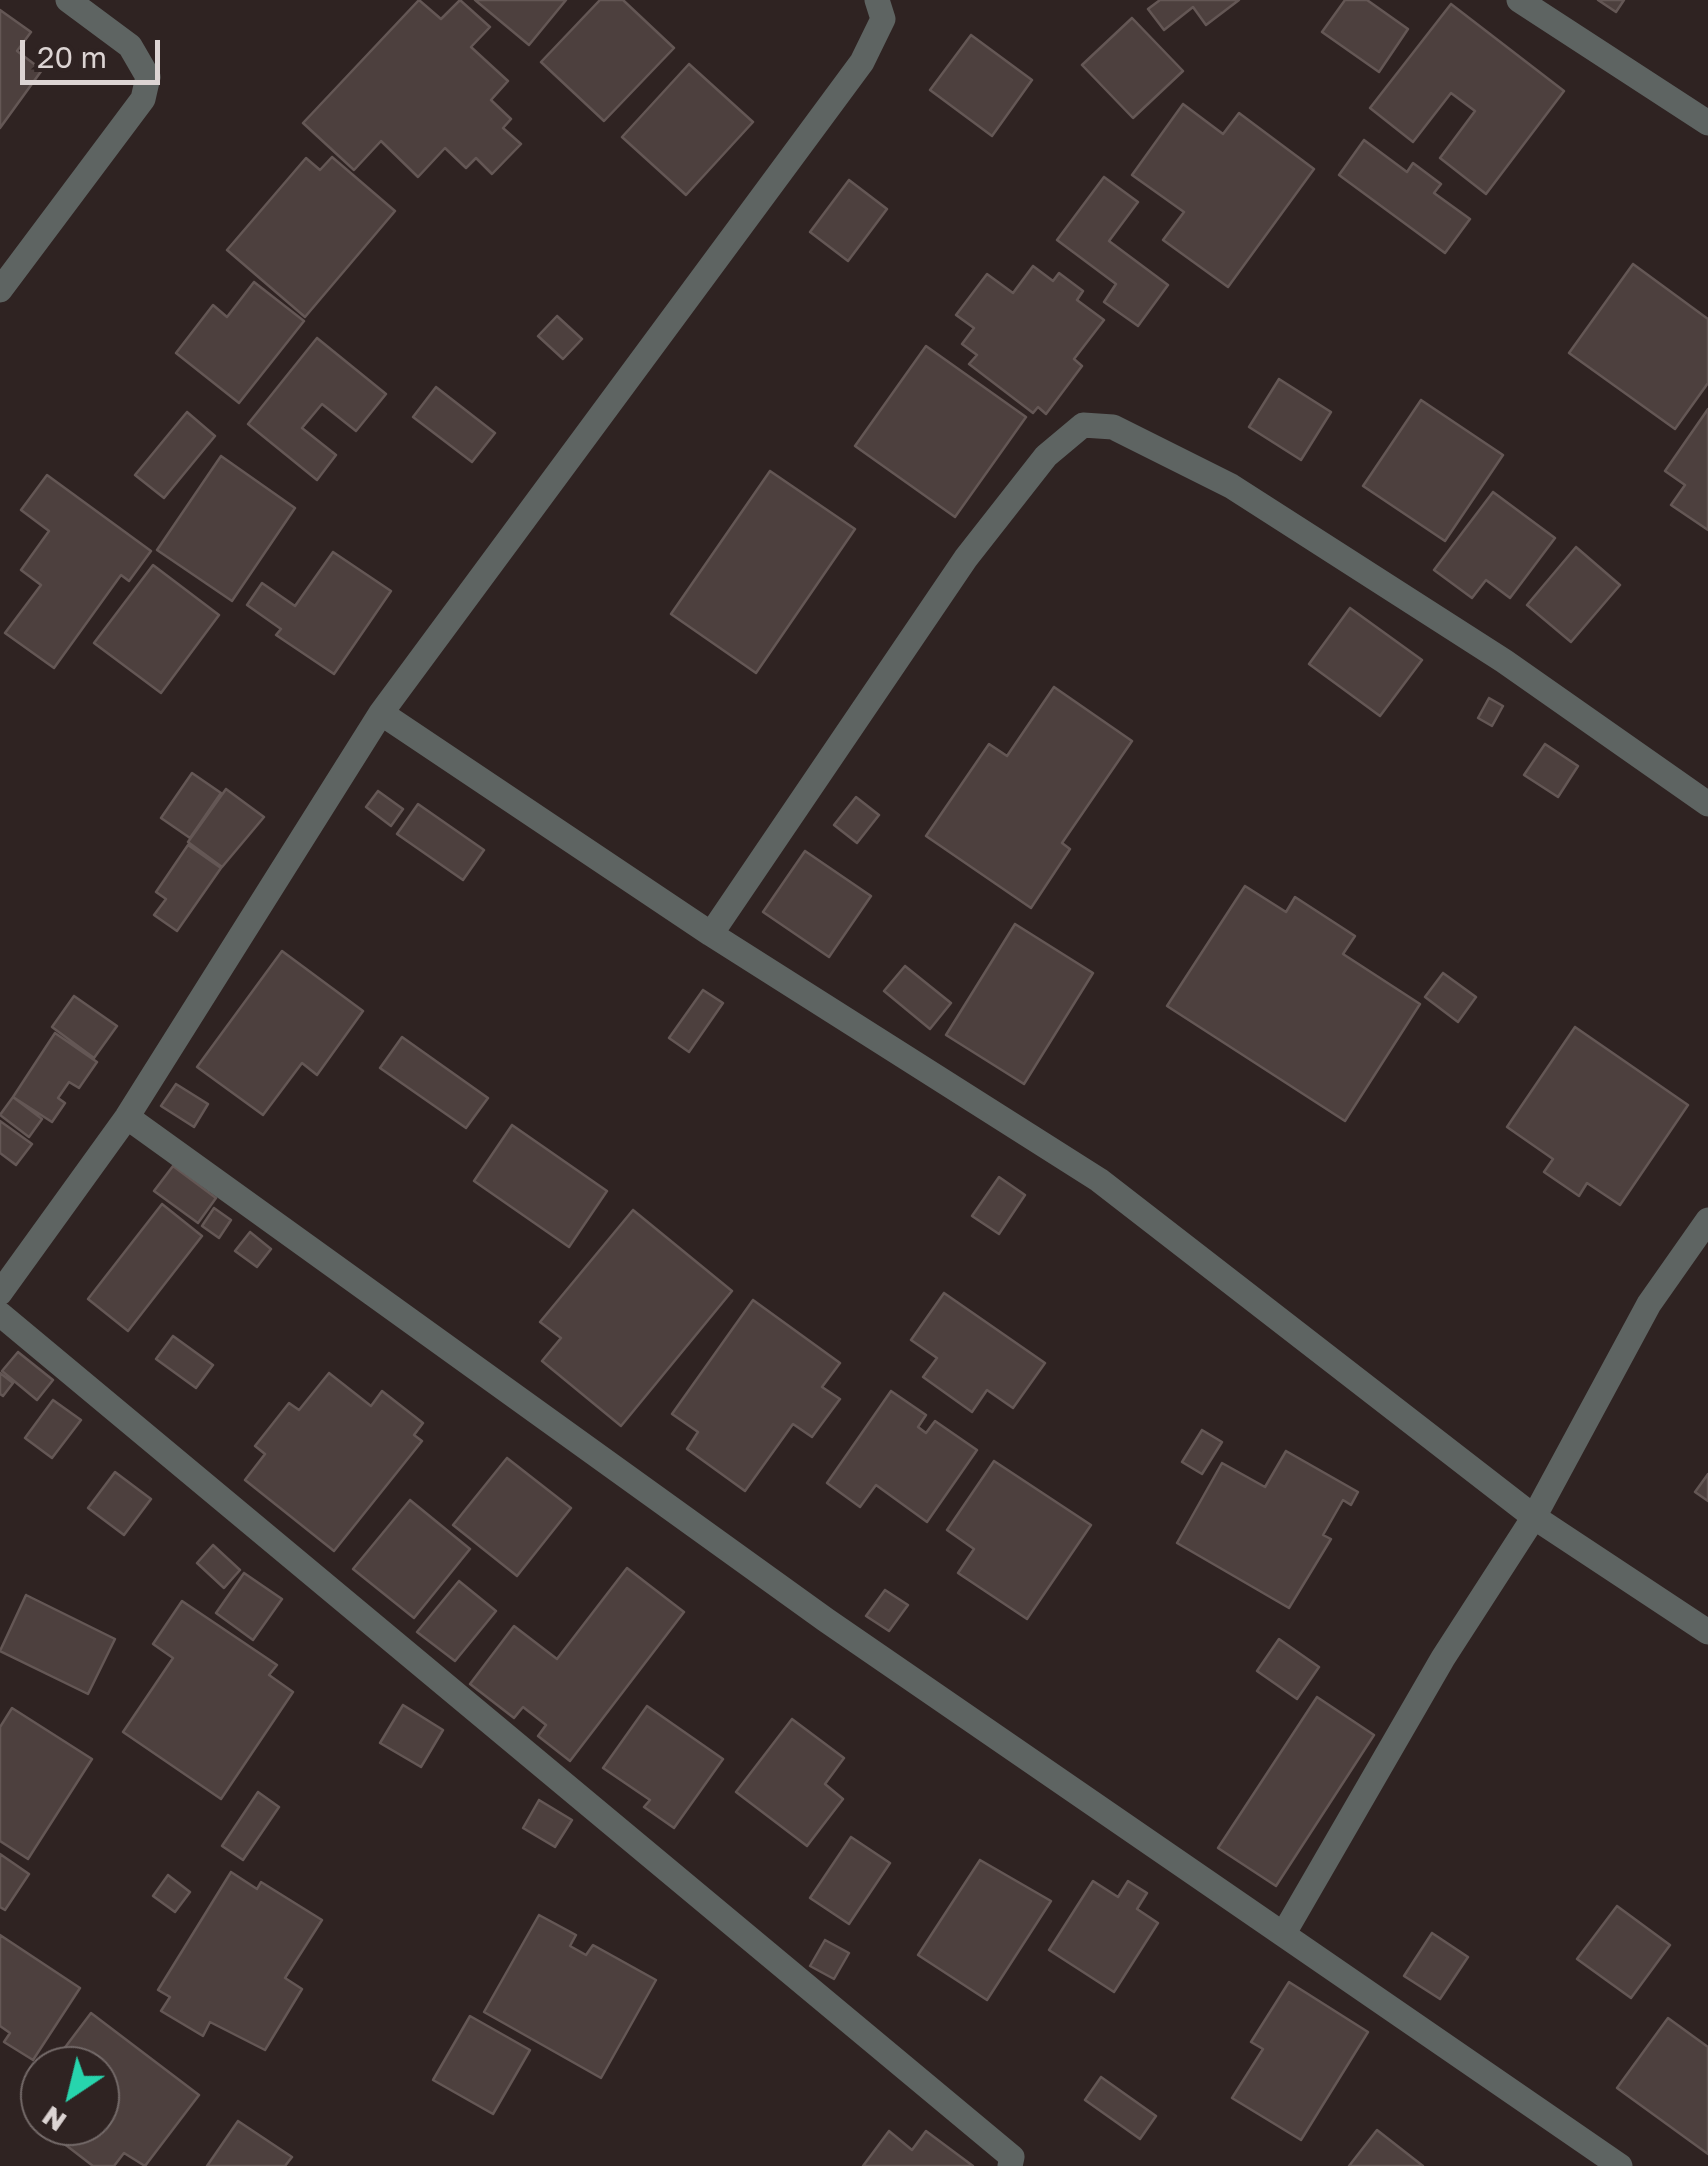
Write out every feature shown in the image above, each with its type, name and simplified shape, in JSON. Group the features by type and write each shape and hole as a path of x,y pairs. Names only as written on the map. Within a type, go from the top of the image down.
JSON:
{"street":[{"path":"0,290 144,99 148,78 130,46 68,0"},
{"path":"0,1293 127,1117 380,713 862,62 882,19 877,0"},
{"path":"1519,0 1708,123"},
{"path":"711,934 966,558 1046,456 1083,424 1113,427 1231,486 1504,661 1708,804"},
{"path":"380,713 711,934 1099,1180 1534,1517 1708,1632"},
{"path":"127,1117 810,1608 1620,2166"},
{"path":"1284,1933 1442,1658 1534,1517 1648,1304 1708,1220"},
{"path":"0,1314 503,1728 668,1873 1012,2157 1010,2166"}],"building":[{"path":"419,0 441,19 460,0 490,27 471,47 508,81 491,100 511,119 503,128 521,144 492,174 476,158 466,168 445,148 418,177 381,141 354,170 303,123"},
{"path":"475,0 566,0 529,45"},
{"path":"600,0 623,0 674,48 604,121 541,62"},
{"path":"1160,0 1239,0 1206,25 1193,7 1164,30 1148,9"},
{"path":"1345,0 1367,0 1408,29 1379,72 1322,32"},
{"path":"1598,0 1624,0 1616,12"},
{"path":"1451,4 1564,91 1486,194 1440,158 1475,111 1451,93 1413,142 1370,108"},
{"path":"0,10 31,32 17,51 42,70 0,128"},
{"path":"1132,18 1183,71 1133,118 1082,65"},
{"path":"971,35 1032,80 992,136 930,90"},
{"path":"689,64 753,122 686,195 622,137"},
{"path":"1183,104 1223,134 1239,113 1314,169 1228,287 1163,240 1184,212 1132,175"},
{"path":"1364,140 1407,172 1413,163 1441,184 1434,193 1470,219 1445,253 1339,175"},
{"path":"332,157 395,211 305,317 227,250 306,158 320,170"},
{"path":"1104,177 1138,202 1109,241 1168,285 1138,326 1104,302 1116,284 1057,240"},
{"path":"849,180 887,209 848,261 810,232"},
{"path":"1633,264 1708,319 1708,383 1675,429 1569,353"},
{"path":"1033,266 1053,281 1059,273 1083,291 1077,300 1104,320 1074,359 1082,366 1046,414 1038,407 1033,413 969,364 977,355 962,344 974,328 956,315 987,274 1013,293"},
{"path":"254,282 304,321 239,403 176,353 213,305 227,317"},
{"path":"557,316 582,339 563,359 538,336"},
{"path":"317,338 386,394 356,431 322,404 302,428 336,455 317,480 248,424"},
{"path":"926,346 1026,417 955,517 855,446"},
{"path":"1279,379 1331,412 1301,460 1249,427"},
{"path":"436,387 495,433 472,462 413,417"},
{"path":"1421,400 1503,455 1445,541 1363,486"},
{"path":"1708,409 1708,530 1671,505 1685,485 1665,471"},
{"path":"187,412 215,436 164,498 135,475"},
{"path":"221,456 295,508 232,601 157,550"},
{"path":"770,471 855,529 756,673 671,614"},
{"path":"47,475 151,551 129,581 121,575 54,668 5,633 41,585 21,570 49,531 21,510"},
{"path":"1493,492 1555,538 1510,598 1486,580 1472,598 1434,570"},
{"path":"1576,547 1620,585 1571,642 1527,605"},
{"path":"333,552 391,591 334,674 276,635 281,629 247,605 262,583 295,606"},
{"path":"153,565 219,615 161,693 94,643"},
{"path":"1350,608 1422,660 1380,716 1309,664"},
{"path":"1054,687 1132,741 1062,843 1070,849 1031,908 926,836 989,744 1007,756"},
{"path":"1489,698 1503,706 1492,726 1478,718"},
{"path":"1545,744 1578,766 1558,797 1524,775"},
{"path":"192,773 221,793 190,838 161,818"},
{"path":"226,789 264,817 222,867 188,842"},
{"path":"378,791 403,809 391,826 366,807"},
{"path":"856,797 879,815 857,843 834,825"},
{"path":"418,804 484,850 463,880 397,834"},
{"path":"188,845 221,868 177,931 154,915 166,899 156,892"},
{"path":"805,851 871,896 829,957 763,912"},
{"path":"1245,886 1286,912 1295,897 1355,936 1343,954 1420,1004 1345,1121 1167,1006"},
{"path":"1015,924 1093,973 1024,1084 946,1035"},
{"path":"282,951 363,1011 317,1075 302,1063 263,1115 197,1067"},
{"path":"905,966 951,1003 930,1029 884,991"},
{"path":"1443,973 1476,997 1458,1022 1425,997"},
{"path":"703,990 723,1003 689,1052 669,1038"},
{"path":"74,996 117,1026 94,1058 52,1027"},
{"path":"1575,1027 1688,1105 1620,1205 1587,1183 1579,1196 1544,1172 1553,1159 1507,1127"},
{"path":"55,1033 97,1062 79,1088 69,1082 58,1098 65,1103 52,1122 13,1097"},
{"path":"402,1037 488,1098 466,1128 380,1068"},
{"path":"176,1084 208,1104 194,1127 161,1106"},
{"path":"13,1097 42,1119 29,1137 0,1115"},
{"path":"0,1121 32,1144 16,1165 0,1153"},
{"path":"512,1125 607,1191 569,1247 474,1181"},
{"path":"173,1166 216,1198 198,1223 154,1191"},
{"path":"999,1177 1025,1195 999,1234 972,1216"},
{"path":"162,1204 202,1236 128,1331 88,1299"},
{"path":"214,1208 231,1220 219,1238 202,1226"},
{"path":"633,1210 732,1291 621,1426 542,1361 561,1338 540,1322"},
{"path":"250,1232 271,1249 257,1267 235,1251"},
{"path":"944,1293 1045,1363 1013,1408 987,1390 972,1412 923,1377 937,1358 911,1340"},
{"path":"753,1300 840,1363 822,1387 840,1399 812,1437 793,1424 745,1491 687,1449 698,1432 672,1414"},
{"path":"173,1336 213,1365 196,1388 156,1359"},
{"path":"18,1352 53,1380 37,1400 2,1371"},
{"path":"0,1373 13,1383 3,1396 0,1394"},
{"path":"329,1373 371,1406 382,1391 423,1423 414,1435 422,1441 334,1551 245,1480 265,1454 255,1446 289,1403 299,1410"},
{"path":"891,1391 926,1415 918,1427 926,1433 935,1421 977,1450 927,1522 876,1485 860,1507 827,1483"},
{"path":"53,1400 81,1420 52,1458 25,1438"},
{"path":"1202,1430 1222,1442 1202,1474 1182,1462"},
{"path":"1286,1451 1358,1492 1351,1505 1343,1500 1323,1535 1331,1539 1289,1608 1177,1543 1222,1463 1265,1487"},
{"path":"507,1458 571,1508 517,1576 453,1525"},
{"path":"994,1461 1091,1525 1027,1619 958,1573 974,1549 947,1530"},
{"path":"115,1472 151,1499 124,1535 88,1508"},
{"path":"1708,1474 1708,1501 1695,1492"},
{"path":"410,1500 470,1549 414,1618 353,1569"},
{"path":"213,1545 240,1570 224,1588 197,1563"},
{"path":"627,1568 684,1612 570,1761 538,1736 546,1725 523,1707 514,1718 470,1684 514,1626 557,1659"},
{"path":"244,1573 282,1599 253,1640 216,1613"},
{"path":"459,1581 496,1611 455,1661 417,1632"},
{"path":"885,1590 908,1605 889,1631 866,1616"},
{"path":"26,1595 115,1639 88,1694 0,1651"},
{"path":"182,1601 277,1665 269,1675 293,1692 221,1799 123,1732 173,1658 153,1644"},
{"path":"1279,1639 1319,1667 1297,1699 1257,1671"},
{"path":"1317,1697 1374,1735 1276,1886 1218,1848"},
{"path":"403,1705 443,1730 421,1767 380,1743"},
{"path":"647,1706 723,1759 674,1828 644,1807 650,1800 603,1768"},
{"path":"12,1708 92,1759 28,1859 0,1841 0,1727"},
{"path":"792,1719 844,1758 825,1784 843,1799 807,1846 736,1792"},
{"path":"258,1792 279,1807 243,1860 222,1846"},
{"path":"539,1800 572,1820 555,1847 523,1828"},
{"path":"851,1837 890,1863 849,1924 810,1898"},
{"path":"0,1854 29,1874 5,1910 0,1907"},
{"path":"980,1860 1051,1901 987,2000 918,1955"},
{"path":"231,1872 257,1889 261,1882 322,1920 285,1978 302,1989 265,2050 210,2022 203,2036 161,2011 170,1997 158,1990"},
{"path":"168,1875 190,1892 175,1912 153,1896"},
{"path":"1093,1881 1118,1897 1128,1881 1147,1893 1137,1909 1158,1923 1114,1992 1049,1950"},
{"path":"1617,1906 1670,1945 1631,1998 1577,1959"},
{"path":"539,1915 576,1935 570,1946 586,1955 593,1945 656,1980 601,2078 484,2012"},
{"path":"1432,1933 1468,1957 1440,1999 1404,1976"},
{"path":"0,1935 80,1988 42,2046 20,2046 20,2052 4,2042 10,2033 0,2026"},
{"path":"825,1940 849,1953 834,1979 810,1966"},
{"path":"1289,1982 1368,2032 1301,2140 1232,2098 1263,2049 1251,2042"},
{"path":"91,2013 199,2095 145,2166 124,2153 114,2166 93,2166 67,2146 120,2146 120,2046 66,2046"},
{"path":"470,2016 530,2050 493,2114 433,2080"},
{"path":"1668,2018 1708,2047 1708,2154 1617,2088"},
{"path":"1101,2077 1156,2116 1140,2139 1085,2100"},
{"path":"238,2121 292,2157 285,2166 207,2166"},
{"path":"1377,2130 1423,2166 1349,2166"},
{"path":"889,2131 912,2150 926,2131 973,2166 863,2166"}]}
